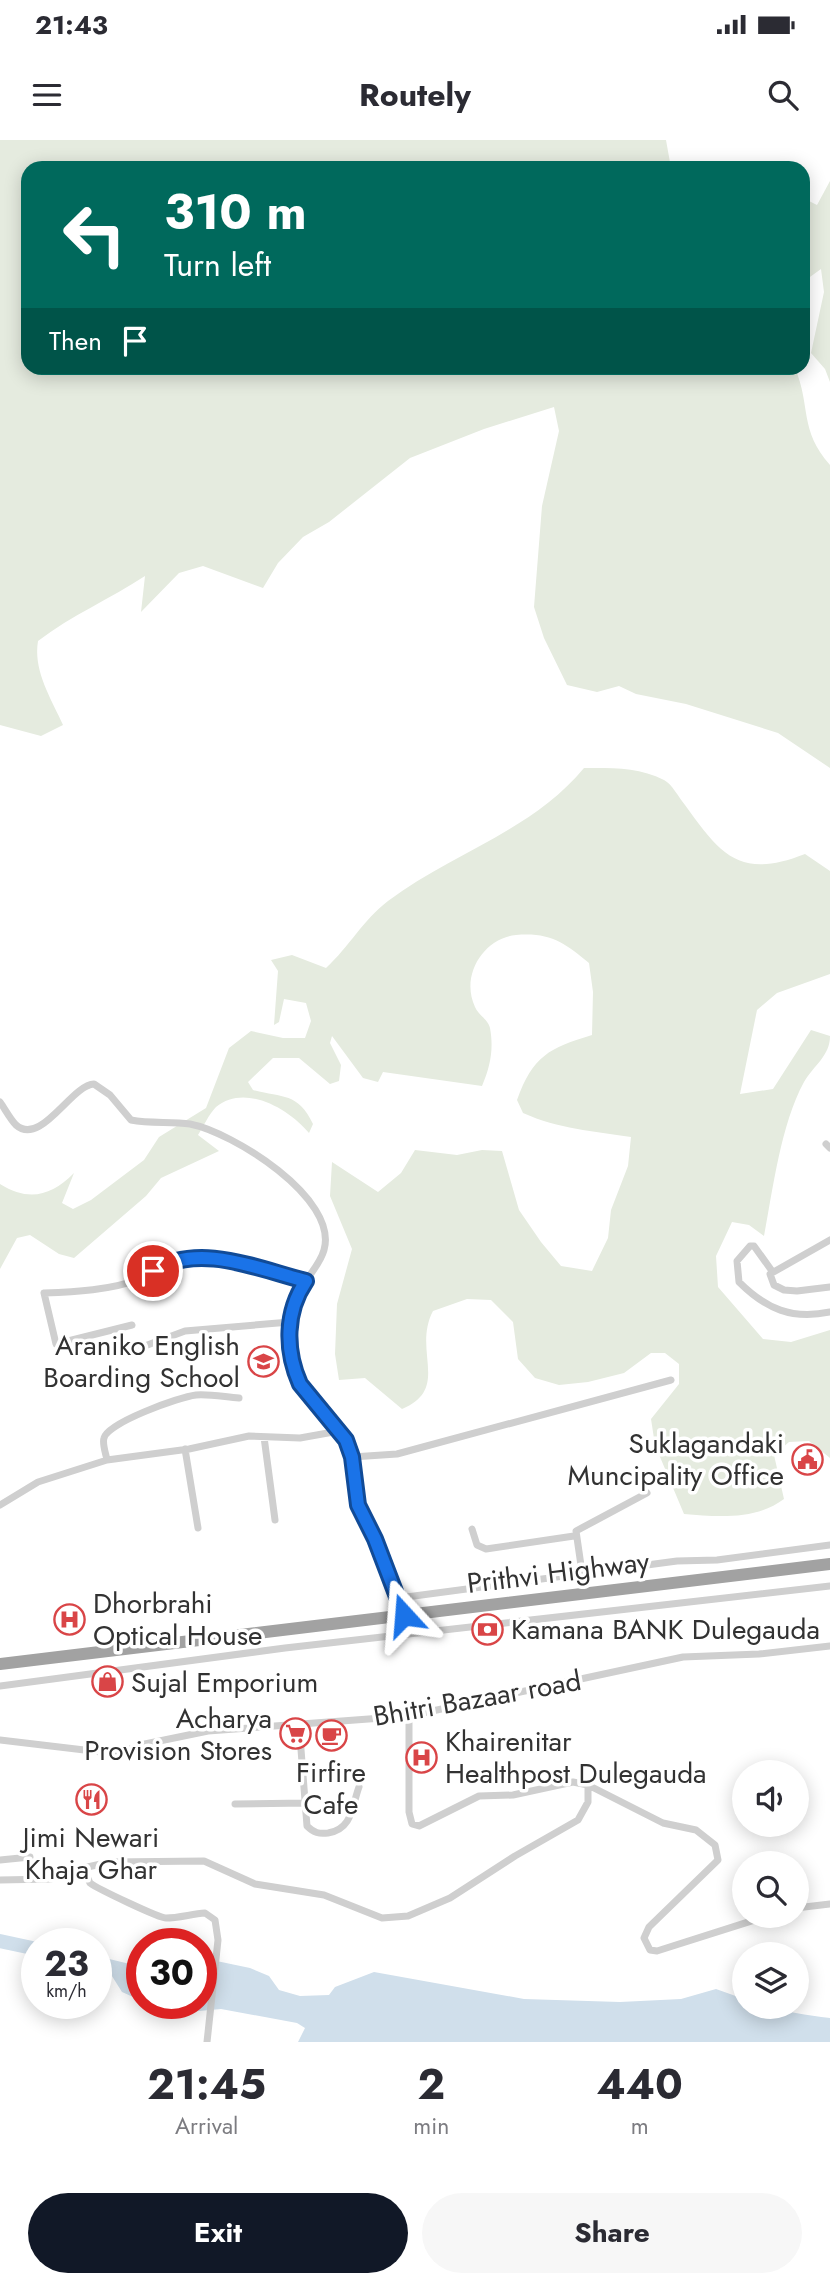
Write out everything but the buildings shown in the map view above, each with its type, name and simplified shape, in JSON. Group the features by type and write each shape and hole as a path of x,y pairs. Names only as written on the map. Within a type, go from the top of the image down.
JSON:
{"highway":[{"name":"Prithvi Highway","path":"0,1664 830,1564"}],"street":[{"path":"0,1102 16,1125 23,1129 37,1128 79,1091 94,1084 110,1095 131,1120 192,1125 230,1140 289,1179 320,1211 325,1249 299,1291 290,1322 289,1343 300,1384 339,1431 352,1457 358,1505 404,1615"},
{"path":"830,1240 772,1271 770,1279 784,1290 830,1287"},
{"path":"772,1271 754,1246 750,1246 737,1261 739,1282 769,1306 785,1314 830,1312"},
{"path":"132,1325 57,1344 44,1293 75,1292 141,1279 165,1263 192,1257 226,1261 306,1281"},
{"path":"142,1348 186,1331 290,1322"},
{"path":"352,1457 397,1454 671,1380"},
{"path":"107,1460 103,1440 108,1430 118,1425 179,1398 199,1395 239,1398"},
{"path":"0,1505 38,1482 107,1460 185,1449 235,1438 300,1438 339,1431"},
{"path":"264,1437 275,1520"},
{"path":"185,1449 198,1528"},
{"path":"585,1593 575,1536 581,1527 647,1493"},
{"path":"472,1529 477,1545 486,1549 575,1536"},
{"path":"399,1598 830,1545"},
{"path":"0,1686 285,1648 830,1586"},
{"name":"Bhitri Bazaar road","path":"0,1740 118,1754 141,1745 208,1731 409,1716 683,1657 759,1654 830,1646"},
{"path":"409,1716 408,1812 412,1824 419,1826 480,1796 513,1795 573,1782 588,1785 663,1823 696,1830 715,1845 719,1853 718,1860 649,1927 644,1938 646,1947 657,1951 732,1927"},
{"path":"299,1724 307,1826 321,1834 335,1832 351,1815 359,1787"},
{"path":"0,1880 51,1879 110,1862 204,1861 255,1884 324,1895 382,1918 408,1916 450,1898 514,1856 578,1819 589,1802 588,1785"},
{"path":"235,1804 306,1803"},
{"path":"0,1860 30,1857"},
{"path":"83,1868 90,1883 136,1904 153,1916 167,1918 205,1913 215,1920 218,1940 207,2041"},
{"path":"809,1906 830,1904"}],"shaded area":[{"path":"0,140 666,140 670,161 21,161 21,375 798,375 810,429 820,452 830,465 830,768 778,733 686,704 636,694 619,686 597,692 567,685 544,638 534,607 542,506 559,431 554,407 484,429 410,458 329,522 303,537 278,563 263,588 203,566 179,573 141,612 145,576 38,641 41,674 63,725 41,736 0,725"},
{"path":"830,181 830,382 825,369 811,353 824,292 821,269 810,277 810,202 817,205"},
{"path":"584,768 635,770 664,780 710,838 735,858 764,864 805,854 830,871 830,974 777,993 757,1010 740,1094 773,1089 811,1030 830,1036 829,1043 824,1055 804,1082 789,1117 764,1236 749,1225 732,1222 716,1256 718,1287 763,1339 791,1342 830,1330 830,1458 809,1441 789,1442 774,1455 784,1499 761,1511 737,1516 684,1514 655,1445 651,1419 679,1384 679,1364 665,1353 651,1353 624,1373 588,1382 559,1385 535,1378 518,1359 513,1322 491,1300 467,1299 433,1311 426,1340 428,1379 425,1390 417,1400 402,1409 365,1378 339,1380 335,1354 337,1304 352,1249 330,1196 332,1162 378,1192 401,1173 415,1150 457,1155 482,1150 502,1151 519,1210 561,1266 592,1271 608,1238 611,1210 628,1166 631,1137 550,1123 523,1113 517,1100 529,1073 544,1056 564,1044 592,1035 593,992 589,963 548,937 516,935 504,938 485,951 473,971 471,995 476,1010 489,1025 492,1044 482,1086 383,1072 378,1082 363,1078 332,1036 330,1043 341,1065 339,1081 330,1084 299,1058 273,1058 248,1082 253,1090 288,1098 301,1106 313,1124 309,1133 290,1115 266,1102 253,1098 228,1100 213,1110 198,1135 219,1151 161,1178 146,1196 74,1258 59,1254 30,1235 17,1238 0,1269 0,1184 21,1193 39,1194 57,1187 74,1173 62,1203 73,1209 91,1200 144,1160 159,1137 206,1108 229,1048 251,1031 283,1038 305,1038 311,1021 306,1003 284,999 279,1022 274,1025 278,971 271,960 292,955 326,968 388,901 540,809"}],"water":[{"path":"217,1961 250,1968 269,1976 279,1990 300,1996 329,1995 335,1987 374,1972 524,1999 620,2002 681,1999 716,1989 732,1995 732,2019 809,2019 809,2015 830,2018 830,2042 298,2042 305,2028 297,2023 217,2009"},
{"path":"112,1967 126,1970 126,1994 112,1976"}],"waterway":[{"path":"0,1941 21,1946"},
{"path":"112,1967 126,1970"}],"place":[{"name":"Araniko English Boarding School","path":"263,1361"},
{"name":"Suklagandaki Muncipality Office","path":"807,1459"},
{"name":"Dhorbrahi Optical House","path":"70,1619"},
{"name":"Kamana BANK Dulegauda","path":"488,1629"},
{"name":"Sujal Emporium","path":"108,1682"},
{"name":"Acharya Provision Stores","path":"295,1734"},
{"name":"Firfire Cafe","path":"331,1735"},
{"name":"Khairenitar Healthpost Dulegauda","path":"422,1757"},
{"name":"Jimi Newari Khaja Ghar","path":"91,1800"}],"route":[{"path":"153,1271 165,1263 192,1257 226,1261 306,1281 293,1306 290,1322 289,1343 295,1373 300,1384 346,1440 352,1457 358,1505 375,1539 404,1615"}]}
